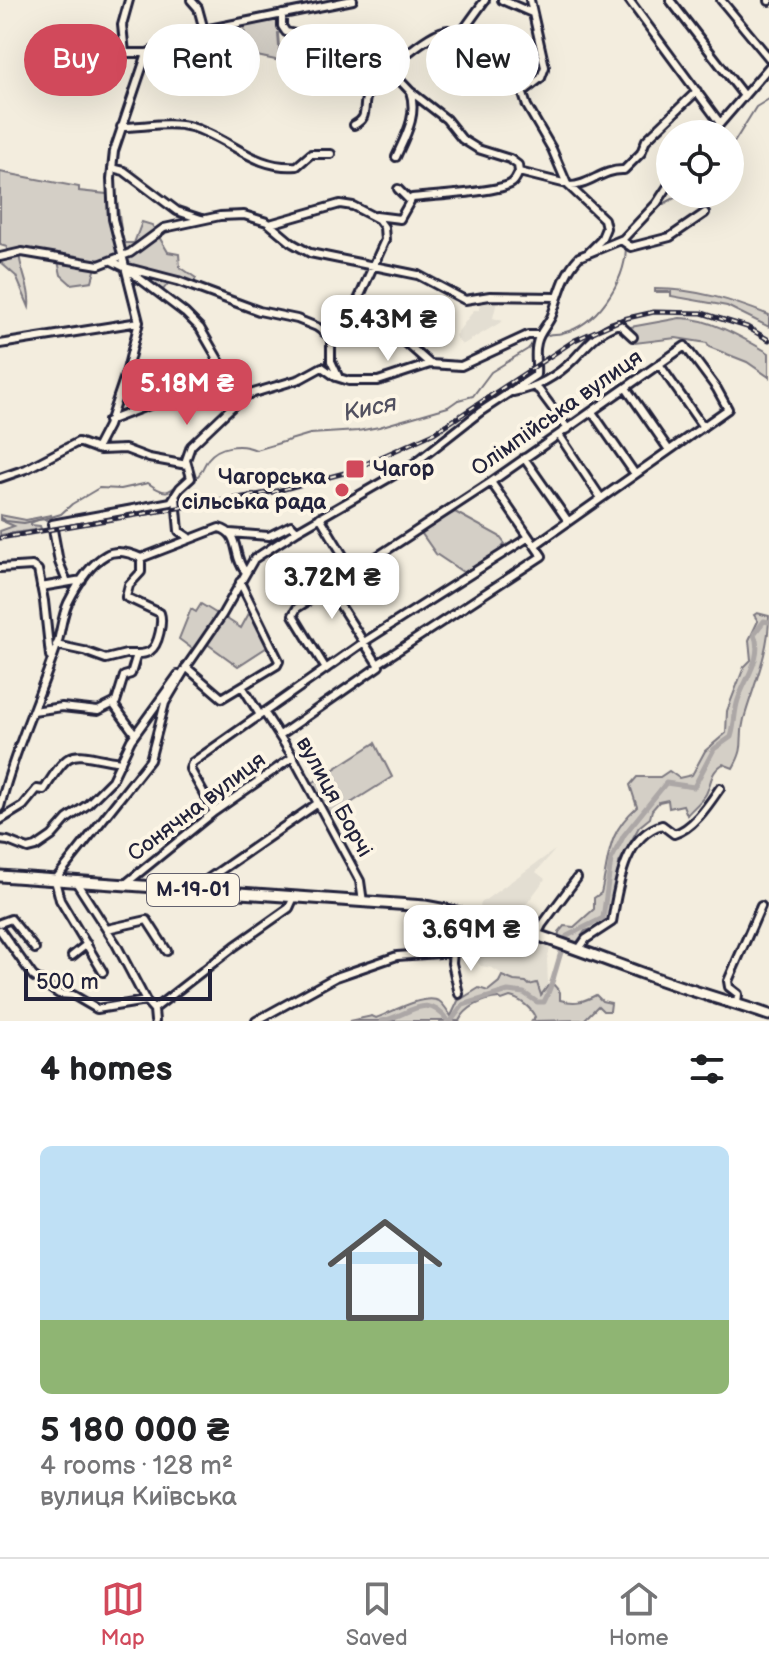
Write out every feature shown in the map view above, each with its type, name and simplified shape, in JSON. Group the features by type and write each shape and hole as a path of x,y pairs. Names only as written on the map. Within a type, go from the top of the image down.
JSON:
{"main road":[{"name":"М-19-01","path":"0,876 425,906 537,935 769,1015"}],"street":[{"path":"122,24 129,0"},
{"path":"191,0 198,8 202,24"},
{"path":"233,24 353,0"},
{"path":"468,24 485,0"},
{"path":"506,1 522,0"},
{"path":"530,0 535,24"},
{"path":"629,0 718,120"},
{"path":"670,0 744,96"},
{"path":"721,0 769,58"},
{"path":"506,1 533,14"},
{"path":"282,14 282,24"},
{"path":"410,53 426,40"},
{"path":"539,41 545,68 539,80"},
{"path":"96,449 127,370 139,322 113,219 112,168 121,127 143,64"},
{"path":"723,120 769,67"},
{"path":"396,157 414,117 410,91"},
{"path":"270,224 340,204 374,216 400,219 413,198 466,194 512,183 519,172 518,165 462,139 446,119 410,91"},
{"path":"519,172 579,185 609,170 624,170 641,153 646,140 697,91"},
{"path":"354,125 365,114 367,96"},
{"path":"103,972 60,900 55,880 150,760 165,703 222,615 245,571 254,559 297,531 415,463 536,375 534,361 538,337 551,316 556,297 574,262 601,240 606,228 604,219 568,185 524,96"},
{"path":"121,127 171,124 191,127 274,167 297,166 310,155 331,154"},
{"path":"112,168 124,171 177,211 201,220"},
{"path":"398,189 409,200"},
{"path":"585,255 625,243 656,204"},
{"path":"625,243 634,246 670,237 705,213"},
{"path":"0,257 22,252 68,258 90,265 122,257 160,229 244,215 270,224 308,252 421,275 467,300 487,296 556,297"},
{"path":"374,216 382,222 385,234 375,266 358,294 359,301 430,364"},
{"path":"112,261 185,313 200,328 240,397"},
{"path":"124,267 178,281 259,311 317,327 331,337 331,365 341,379"},
{"path":"0,344 139,322"},
{"path":"509,392 534,387 569,364 596,335 606,329 619,324 633,337"},
{"path":"192,537 184,536 179,531 176,497 190,475 187,454 195,441 240,397 300,379 321,367 353,382 378,381 430,364 461,366 528,335 538,337"},
{"name":"Олімпійська вулиця","path":"326,669 293,615 297,608 491,482 684,346 728,408 703,427"},
{"path":"108,421 215,380 215,357"},
{"path":"535,545 703,427 659,364"},
{"path":"534,387 568,429"},
{"path":"626,388 669,450"},
{"path":"592,412 635,474"},
{"path":"559,435 601,498"},
{"path":"0,478 23,471 74,442 83,442 96,449 127,450 149,458 187,465"},
{"path":"524,458 568,521"},
{"path":"280,735 377,670 379,663 542,556 491,482"},
{"path":"67,582 59,562 51,528 53,524 169,503 176,497"},
{"path":"320,517 353,572"},
{"path":"230,533 236,531 269,536 291,525 297,531"},
{"path":"0,807 67,607 82,580 109,553 127,552 141,558 219,528 230,533 236,543 240,566 245,571"},
{"path":"214,812 190,766 364,642 529,537"},
{"path":"56,645 107,660 127,653 147,653 153,649 163,619 160,613 126,597 128,586 141,573 141,558"},
{"path":"0,568 32,566 38,570 50,660"},
{"path":"41,587 82,580"},
{"path":"185,668 222,698 277,665 279,661 240,582"},
{"path":"329,588 379,663"},
{"path":"114,705 124,676 132,673 137,654"},
{"path":"0,840 28,849 45,842 112,780 135,734 185,668"},
{"name":"вулиця Борчі","path":"242,686 293,757 361,883 363,902"},
{"path":"33,711 62,707 97,711 114,705"},
{"path":"114,705 135,734"},
{"path":"0,820 23,806 37,789 44,790 65,758 74,755 121,762"},
{"name":"Сонячна вулиця","path":"124,886 214,812 293,757"},
{"path":"579,949 586,939 612,922 616,894 628,856 642,837 662,825 679,834 700,815 720,788"},
{"path":"197,891 208,879 318,803"},
{"path":"537,935 577,878"},
{"path":"76,882 154,1009 155,1021"},
{"path":"154,1009 290,908 294,897"},
{"path":"737,1004 738,994 729,987 728,981 761,906"},
{"path":"0,923 11,919 35,949"},
{"path":"107,929 147,920 167,951"},
{"path":"256,1021 336,977 397,956 453,952 484,930 490,921"},
{"path":"0,930 30,973 58,994 75,995 97,1009 147,1001"},
{"path":"72,956 87,944"},
{"path":"453,952 452,963 459,994"}],"shaded area":[{"path":"280,15 281,24 276,24 276,60 260,57 260,24 244,23"},
{"path":"0,172 79,187 79,191 116,195 123,243 134,243 142,222 152,225 168,252 179,254 180,267 196,278 192,285 170,281 163,290 133,269 114,261 96,267 92,281 71,284 61,275 58,261 19,254 29,294 29,307 16,276 0,262 6,258 7,247 0,245"},
{"path":"655,289 700,293 741,305 769,315 769,327 727,306 671,296 671,292 655,292"},
{"path":"484,297 498,297 493,318 503,321 462,345 455,336 474,310 479,310"},
{"path":"680,318 714,325 769,353 769,377 747,362 709,347 707,343 676,338 635,343 625,328"},
{"path":"455,512 499,536 505,544 495,556 466,574 436,554 420,531"},
{"path":"0,515 26,520 51,515 53,522 39,520 31,525 40,526 41,529 0,535 0,531 14,526 0,520"},
{"path":"201,604 219,615 194,650 179,639 191,609 196,612"},
{"path":"253,606 272,644 238,666 206,643 224,617 241,628"},
{"path":"754,615 769,616 766,643 742,726 740,753 733,768 723,764 719,767 702,800 687,815 683,805 669,808 668,800 659,802 650,818 639,827 619,863 611,917 604,925 585,931 575,945 558,938 564,926 574,927 594,909 594,898 601,893 614,836 637,807 630,785 637,777 660,777 669,771 679,778 692,775 705,751 726,733 727,711 744,667 751,660 749,640 758,621"},
{"path":"375,743 392,777 327,818 309,785"},
{"path":"555,850 536,872 545,879 508,929 550,949 547,959 548,986 544,994 541,995 538,988 481,966 465,947 450,956 413,954 417,931 409,929 412,909 448,914 448,917 476,924 481,903"},
{"path":"502,976 529,985 537,983 541,995 548,986 554,985 560,992 560,1000 579,1002 596,995 602,1001 611,1003 610,1011 603,1011 598,1006 584,1020 532,1021 535,1017 528,1007 510,997 481,1002 459,1021 349,1021 372,1016 376,1018 433,999 439,1001 451,1016 458,1001 479,988 488,991"}],"waterway":[{"name":"Кися","path":"744,126 756,107 769,99"},
{"name":"Кися","path":"543,337 574,329 597,312 620,275 626,248"},
{"name":"Кися","path":"0,518 24,523 61,514 99,488 121,489 148,483 166,492 187,476 198,476 208,459 224,448 237,446 256,450 310,434 379,427 448,407 473,396 491,372 528,349 537,339"},
{"path":"451,1021 463,1005 508,991 524,993 537,1002 544,1002 567,936 603,918 611,860 624,835 666,783 694,787 714,749 731,737 738,700 757,651 754,634 764,621 769,622"},
{"path":"382,1021 425,1006 440,1012 448,1021"}],"railway":[{"path":"0,538 273,492 348,472 434,433 575,340 623,319 654,312 702,313 747,327 769,340"}],"place":[{"name":"Чагор","path":"355,469"},
{"name":"Чагорська сільська рада","path":"342,490"}]}
